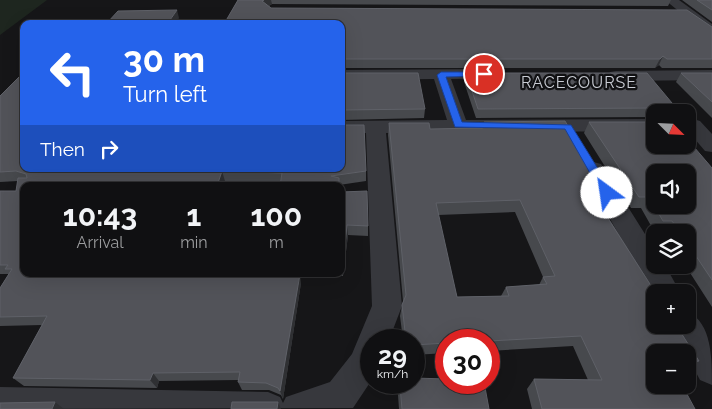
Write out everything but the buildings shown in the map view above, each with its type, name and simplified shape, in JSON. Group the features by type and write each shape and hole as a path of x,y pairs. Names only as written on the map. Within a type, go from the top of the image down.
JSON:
{"street":[{"path":"668,6 686,12 712,31"},
{"path":"345,75 516,75"},
{"path":"441,75 458,125"},
{"path":"595,75 712,75"},
{"path":"345,127 458,125 646,126"},
{"path":"697,125 712,146"},
{"path":"568,126 661,284"},
{"path":"376,127 370,191 387,306 378,329"},
{"path":"691,334 712,369"},
{"path":"298,409 341,396 360,369"},
{"path":"0,404 268,409"}],"shaded area":[{"path":"0,0 47,0 20,20 0,35"}],"district":[{"name":"RACECOURSE","path":"579,82"}],"route":[{"path":"484,74 441,75 458,125 568,126 607,193"}]}
